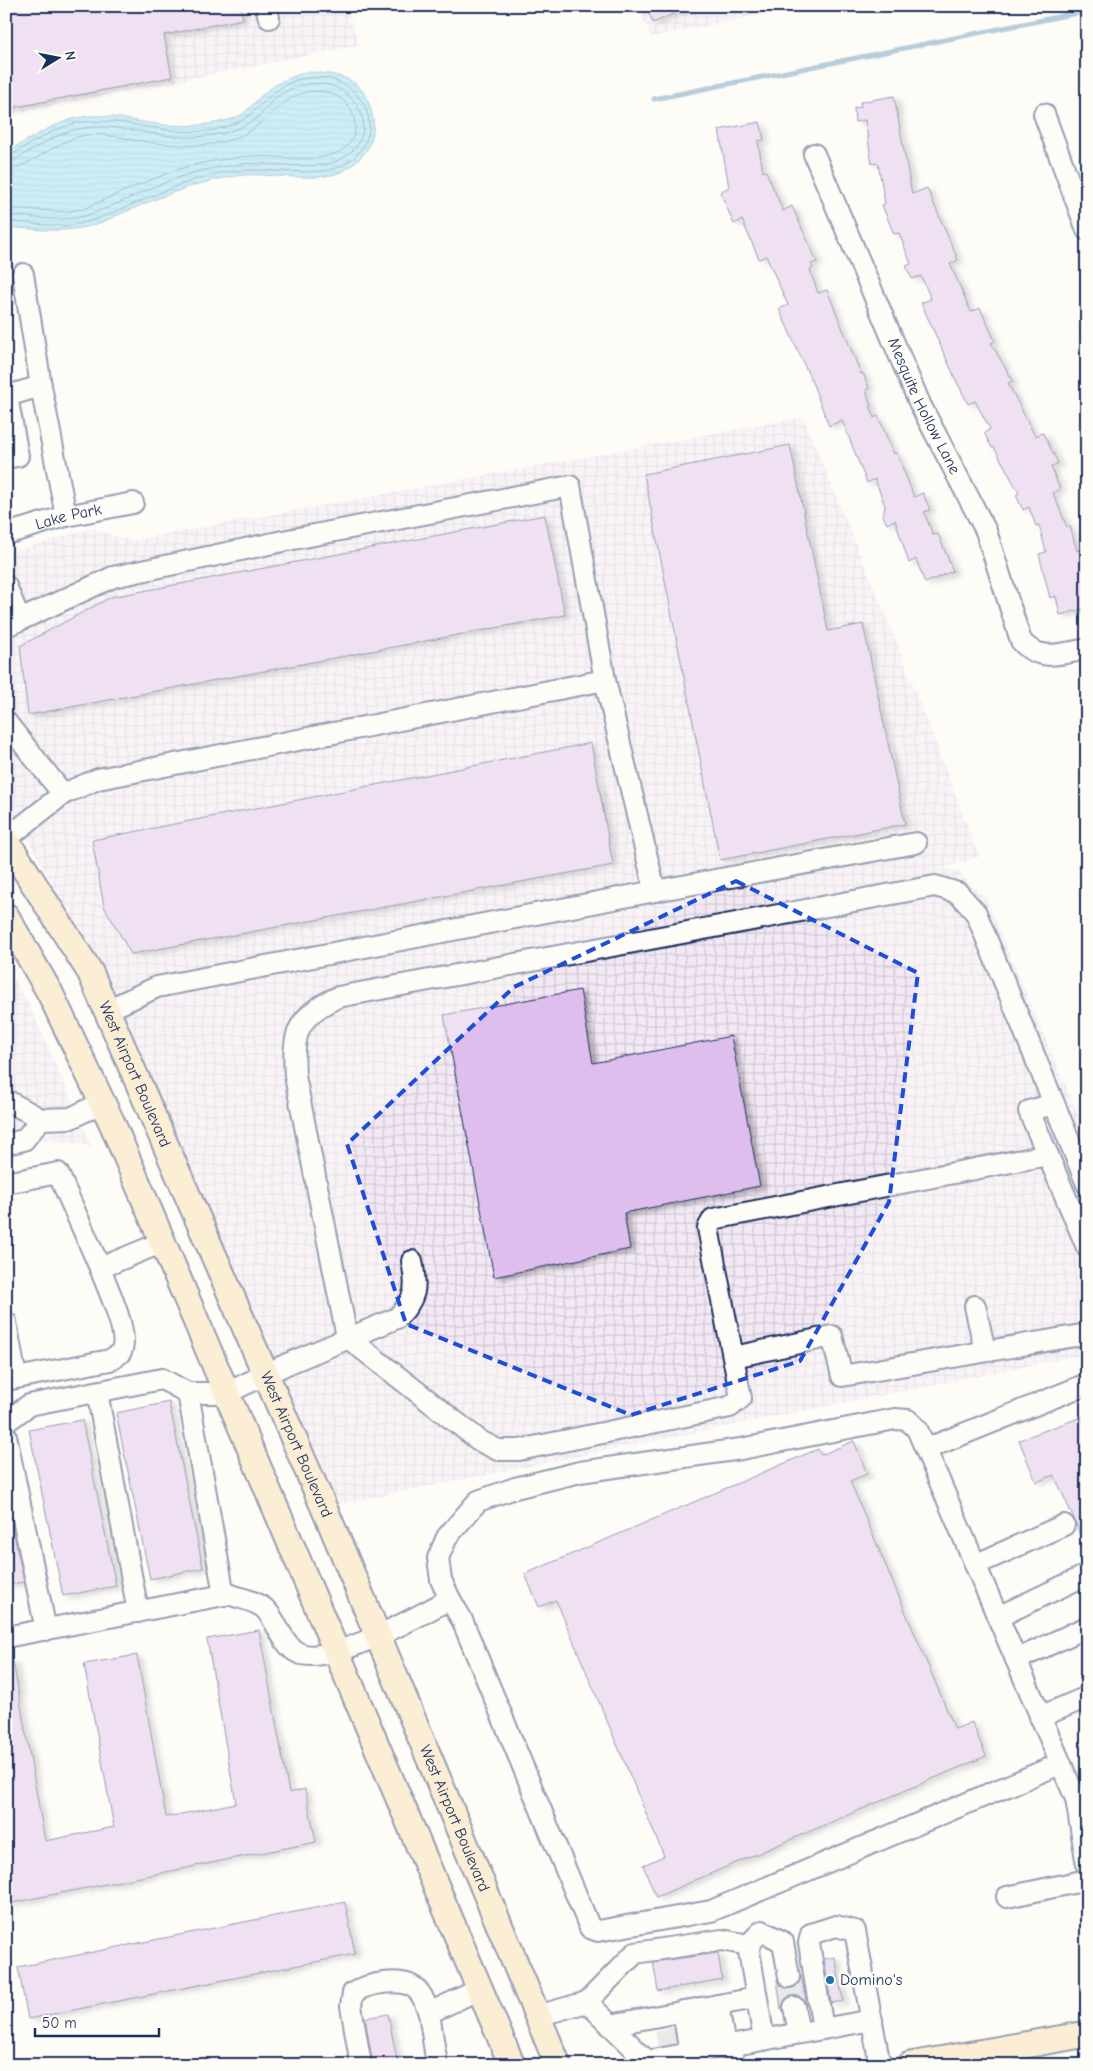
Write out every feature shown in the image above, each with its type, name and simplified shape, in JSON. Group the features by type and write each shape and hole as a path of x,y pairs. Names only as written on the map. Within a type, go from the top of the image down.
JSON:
{"main road":[{"name":"West Airport Boulevard","path":"6,840 90,972 379,1636 558,2065"},
{"path":"6,916 50,993 103,1102 512,2065"},
{"path":"910,2065 1087,2034"}],"street":[{"path":"1044,114 1087,230"},
{"name":"Mesquite Hollow Lane","path":"814,154 920,404 986,531 1018,636 1025,645 1036,653 1048,656 1087,649"},
{"path":"23,274 41,386 66,516"},
{"path":"6,458 18,456 8,396 41,386"},
{"path":"6,586 13,623 112,577 283,541 570,486 605,680 655,891"},
{"name":"Lake Park","path":"6,534 66,516 133,503"},
{"path":"6,840 62,794 98,779 605,680"},
{"path":"6,722 62,794"},
{"path":"106,1010 157,987 916,843"},
{"path":"1048,1155 713,1219 708,1228 741,1398 730,1407 519,1450 498,1450 480,1441 347,1337 295,1076 293,1047 302,1024 317,1007 338,997 935,886 958,893 976,913 1087,1184"},
{"path":"6,1100 41,1119 71,1118 103,1102"},
{"path":"1053,1104 1029,1111 1087,1247"},
{"path":"6,1144 24,1140 41,1119"},
{"path":"6,1183 58,1173 100,1268 119,1318 124,1340 121,1352 110,1360 11,1379 6,1322"},
{"path":"100,1268 163,1242"},
{"path":"6,1422 28,1405 162,1379 188,1394 227,1393 266,1373 347,1337 379,1327 398,1318 410,1305 416,1287 412,1261"},
{"path":"975,1306 985,1352"},
{"path":"734,1357 832,1336 842,1376 1087,1334"},
{"path":"926,1449 1087,1384"},
{"path":"97,1392 138,1612"},
{"path":"188,1394 224,1595"},
{"path":"1060,1764 710,1911 598,1931 590,1928 462,1620 441,1580 438,1558 447,1537 478,1501 515,1488 580,1472 741,1449 895,1419 908,1420 917,1428 1076,1799 1087,1865"},
{"path":"6,1436 46,1630"},
{"path":"975,1565 1064,1525"},
{"path":"998,1617 1084,1576"},
{"path":"6,1638 229,1594 262,1606 295,1652 311,1656 337,1651 379,1636 450,1599"},
{"path":"1016,1660 1087,1626"},
{"path":"1040,1717 1087,1697"},
{"path":"1007,1897 1087,1880"},
{"path":"823,2029 809,1943 811,1934 836,1926 855,1931 880,2065"},
{"path":"748,1944 762,1931 783,1942 789,1977"},
{"path":"537,2016 587,2002 625,1966 635,1953 722,1940 748,1944"},
{"path":"748,1944 764,2040"},
{"path":"361,2065 351,2006 353,1993 359,1989 392,1983 406,1984 420,1993 429,2013 437,2065"},
{"path":"429,2013 480,1989"},
{"path":"587,2002 647,2062 666,2037 700,2008 756,1998"},
{"path":"794,2007 799,2034"},
{"path":"700,2008 717,2052"},
{"path":"700,2008 717,2052"},
{"path":"610,2025 666,2037 717,2052 764,2040 872,2020"}],"highlighted area":[{"path":"736,881 918,973 889,1202 800,1361 631,1415 406,1324 347,1144 514,987"}],"shaded area":[{"path":"6,6 346,6 359,45 6,115"},
{"path":"638,6 803,6 651,37"},
{"path":"803,417 895,638 979,857 942,868 958,872 986,899 1087,1136 1087,1354 335,1505 125,1021 90,952 31,845 6,815 6,554 92,528 116,537 134,540"},
{"path":"6,966 30,1007 92,1146 6,1135"}],"water":[{"path":"308,72 332,74 348,79 360,88 370,106 373,127 369,146 355,163 345,170 335,174 310,177 244,175 215,180 146,203 97,224 76,229 46,230 6,227 6,152 42,132 71,119 90,116 107,116 149,123 189,126 218,122 241,115 276,84"}],"building":[{"path":"28,6 240,6 243,19 164,35 172,77 6,109 6,11"},
{"path":"646,6 691,6 653,23"},
{"path":"894,96 912,194 927,188 958,260 950,264 971,312 980,308 995,341 991,343 1013,381 1008,383 1035,436 1043,433 1058,463 1051,467 1060,489 1053,493 1067,527 1070,526 1077,551 1082,550 1087,567 1087,608 1060,615 1056,596 1050,598 1039,554 1046,552 1039,525 1036,526 1029,507 1023,510 1016,495 1019,493 994,447 992,448 984,433 990,429 975,401 968,404 956,380 921,303 931,299 921,276 912,279 906,266 911,264 899,233 894,234 882,205 885,204 878,163 872,164 865,120 855,122 854,108 861,107 860,102"},
{"path":"760,122 764,140 758,141 763,172 766,171 783,211 792,206 817,262 811,264 813,268 810,270 818,293 827,290 861,374 863,373 869,388 866,390 874,418 878,416 894,454 897,453 914,497 923,493 930,510 924,512 933,535 938,534 953,571 925,583 916,559 909,563 895,520 887,524 883,516 885,506 875,479 867,483 842,420 829,426 812,382 779,309 788,305 766,256 759,259 742,220 734,224 720,192 729,187 719,130"},
{"path":"790,445 828,631 863,624 905,824 720,860 644,474"},
{"path":"545,515 565,615 28,715 20,646 111,597"},
{"path":"591,743 613,865 131,954 104,906 92,840"},
{"path":"580,990 593,1063 731,1036 760,1186 624,1213 630,1249 494,1277 444,1015"},
{"path":"169,1402 203,1568 150,1579 116,1413"},
{"path":"1087,1415 1086,1553 1075,1521 1054,1475 1036,1482 1019,1440"},
{"path":"82,1420 116,1586 63,1596 29,1430"},
{"path":"854,1441 867,1474 850,1481 955,1729 972,1722 986,1756 656,1897 643,1865 664,1856 556,1600 539,1607 525,1574 818,1449 821,1455"},
{"path":"6,1515 10,1515 24,1582 6,1585"},
{"path":"259,1630 289,1793 305,1789 316,1842 6,1904 6,1662 13,1661 45,1841 114,1827 84,1664 137,1655 166,1817 236,1803 207,1639"},
{"path":"345,1902 355,1954 28,2019 18,1967"},
{"path":"718,1953 722,1979 658,1991 653,1962"},
{"name":"Domino's","path":"835,1957 843,2001 831,2003 824,1959"},
{"path":"801,1975 807,2006 803,1999 792,1995 786,1998 781,2009 777,1979 784,1988 791,1989 797,1986"},
{"path":"388,2014 398,2065 373,2065 365,2018"}],"waterway":[{"path":"654,99 1087,11"}],"tunnel":[{"path":"789,1977 794,2007"},
{"path":"665,2029 668,2046"}],"place":[{"name":"Domino's","path":"830,1980"}]}
